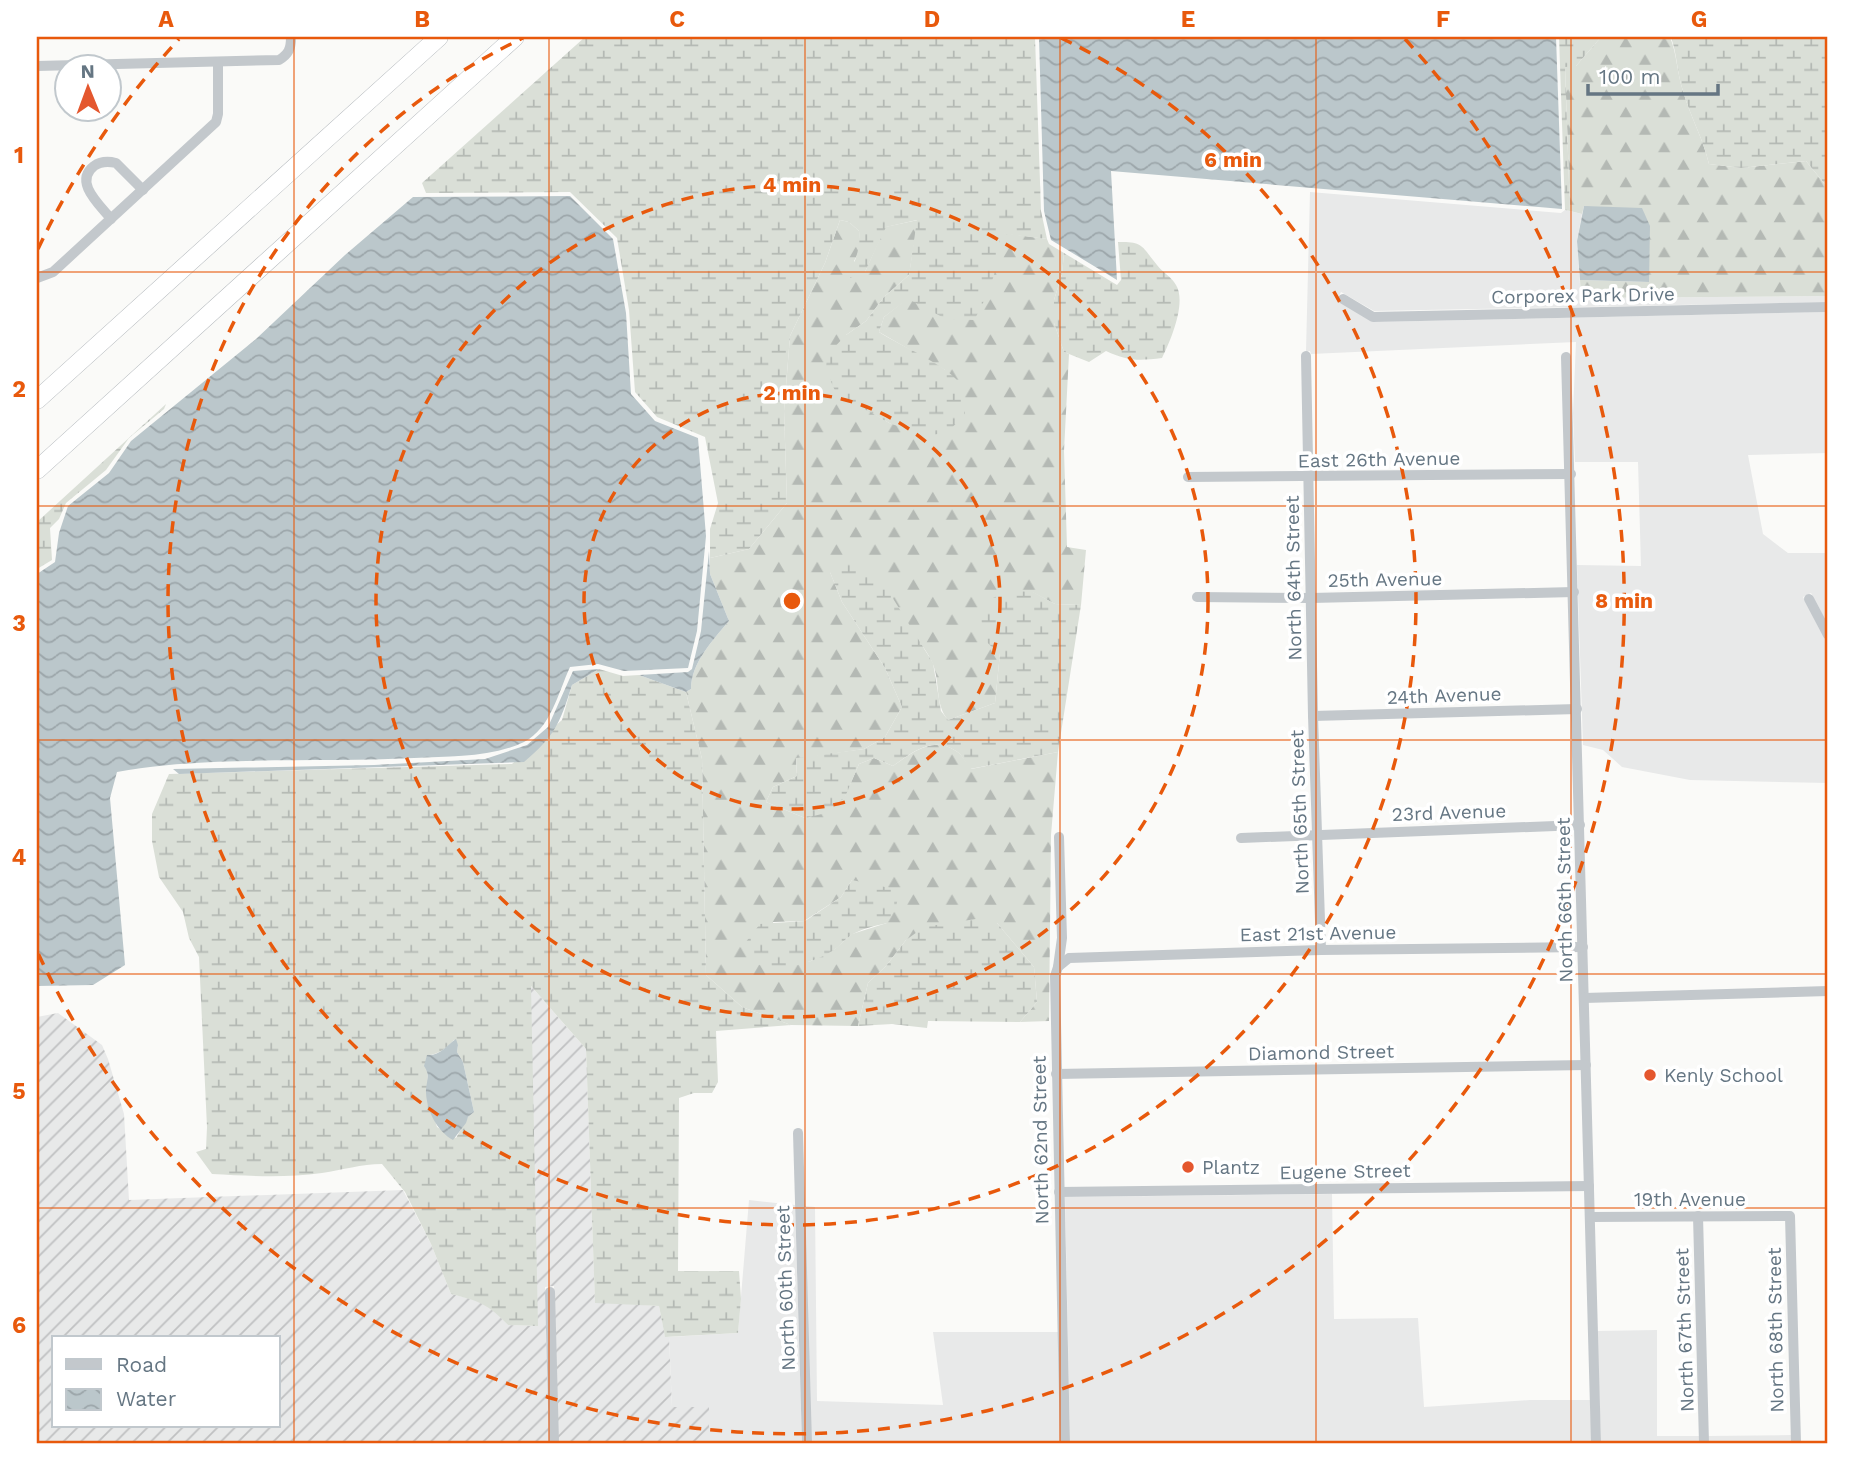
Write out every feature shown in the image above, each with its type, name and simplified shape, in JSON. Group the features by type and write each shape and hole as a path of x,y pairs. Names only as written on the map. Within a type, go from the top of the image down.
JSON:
{"highway":[{"path":"37,400 439,37"},
{"path":"37,470 515,37"}],"street":[{"path":"37,66 279,60 291,48 291,37"},
{"path":"37,278 53,272 216,122 218,62"},
{"path":"111,219 88,190 87,176 95,165 102,162 116,163 143,190"},
{"name":"Corporex Park Drive","path":"1343,299 1373,317 1828,307"},
{"name":"North 64th Street","path":"1306,356 1313,716"},
{"name":"North 66th Street","path":"1566,357 1596,1443"},
{"name":"East 26th Avenue","path":"1188,477 1571,474"},
{"name":"25th Avenue","path":"1197,597 1311,598 1574,592"},
{"path":"1810,599 1828,635"},
{"name":"24th Avenue","path":"1313,716 1577,709"},
{"name":"North 65th Street","path":"1313,716 1321,950"},
{"name":"23rd Avenue","path":"1241,838 1580,825"},
{"name":"North 62nd Street","path":"1059,837 1062,938 1055,976 1065,1443"},
{"name":"East 21st Avenue","path":"1058,967 1069,958 1321,950 1583,947"},
{"path":"1584,998 1828,991"},
{"name":"Diamond Street","path":"1056,1074 1586,1065"},
{"name":"North 60th Street","path":"798,1133 807,1443"},
{"name":"Eugene Street","path":"1059,1192 1589,1186"},
{"name":"North 67th Street","path":"1698,1216 1704,1443"},
{"name":"19th Avenue","path":"1590,1217 1790,1216"},
{"name":"North 68th Street","path":"1790,1216 1796,1443"},
{"path":"550,1292 554,1443"}],"shaded area":[{"path":"1310,192 1561,213 1565,210 1582,214 1577,241 1581,298 1828,296 1828,302 1374,311 1341,292 1337,300 1373,322 1828,312 1828,453 1748,455 1763,534 1788,553 1828,553 1828,625 1811,593 1803,597 1828,645 1828,783 1690,780 1622,767 1603,750 1583,745 1577,565 1641,566 1638,462 1575,462 1573,413 1576,342 1311,354 1306,351"},
{"path":"530,985 586,1049 595,1302 659,1306 665,1336 669,1337 672,1407 709,1407 709,1443 558,1443 554,1286 545,1287 549,1443 37,1443 37,1017 58,1013 102,1045 124,1114 129,1200 403,1190 431,1244 451,1294 491,1307 508,1325 537,1326"},
{"path":"1332,1194 1334,1319 1418,1318 1424,1407 1530,1400 1590,1400 1592,1443 1070,1443 1065,1197"},
{"path":"749,1200 795,1205 802,1443 709,1443 709,1407 672,1407 669,1337 738,1333"},
{"path":"804,1206 815,1207 817,1401 943,1405 933,1332 1058,1332 1061,1443 811,1443"},
{"path":"1657,1330 1657,1436 1700,1436 1700,1443 1601,1443 1597,1331"},
{"path":"1791,1435 1791,1443 1709,1443 1708,1436"}],"green space":[{"path":"585,37 1035,37 1041,211 1047,239 997,233 997,264 989,290 974,320 946,319 908,299 884,317 879,332 952,375 963,389 965,414 947,433 929,435 891,424 836,393 826,370 827,355 846,335 866,321 884,297 909,275 917,220 886,227 865,272 850,278 858,250 859,231 849,222 840,220 825,263 790,336 784,411 787,503 749,549 710,558 710,529 718,503 705,437 657,417 635,392 629,310 617,238 570,192 426,193 422,183"},
{"path":"1559,37 1601,37 1576,66 1565,67 1570,211 1565,210"},
{"path":"1601,37 1670,37 1683,91 1709,164 1741,168 1806,161 1828,188 1828,296 1581,298 1580,280 1649,282 1584,206 1582,214 1570,211 1565,66 1576,66"},
{"path":"1671,37 1828,37 1828,188 1806,161 1741,168 1709,164 1683,91"},
{"path":"840,220 849,222 859,231 861,248 854,261 865,272 885,227 918,220 909,275 884,297 866,321 846,335 864,408 891,424 945,370 879,332 884,317 908,298 923,305 996,232 1047,239 1049,244 1064,253 1062,274 1054,300 1054,323 1064,352 1069,354 1064,451 1067,547 1086,550 1081,605 1055,604 1032,592 1000,653 995,703 948,720 941,707 935,670 925,649 902,625 830,572 842,602 885,668 902,707 885,737 864,749 796,759 797,776 773,787 766,802 805,818 845,796 859,764 874,758 893,766 915,751 931,745 956,751 971,769 1058,752 1051,835 1049,1021 1020,1022 1037,1002 1034,967 997,923 906,940 886,966 868,983 858,1026 791,1025 742,1007 706,975 702,759 686,692 691,689 695,670 704,652 729,621 710,574 710,558 749,549 787,503 784,411 790,336 825,263","holes":["852,880 887,923 852,934 835,949 811,961 780,967 773,922 804,921 841,897"]},
{"path":"1118,242 1142,246 1176,285 1179,312 1162,358 1133,359 1106,351 1089,362 1064,352 1054,323 1054,300 1062,274 1064,253 1117,285 1121,280"},
{"path":"166,404 164,409 129,438 106,470 66,503 59,519 50,528 52,560 37,569 37,522"},
{"path":"855,559 884,584 933,663 941,711 948,720 995,703 1000,653 979,631 979,611 983,602 1010,591 1033,592 1055,604 1081,605 1058,752 970,769 956,751 931,745 915,751 893,766 874,758 859,764 845,797 822,814 805,818 766,802 773,787 797,776 796,758 864,749 885,737 902,707 885,668 842,602 830,572"},
{"path":"599,669 623,676 639,675 686,692 702,759 706,975 742,1007 791,1025 716,1031 718,1082 712,1093 694,1093 679,1098 678,1271 739,1271 741,1299 738,1333 665,1337 659,1306 595,1303 586,1049 531,986 538,1326 508,1325 482,1304 451,1294 431,1244 405,1192 382,1164 295,1176 212,1174 196,1152 206,1149 207,1127 199,957 189,938 183,912 159,877 152,841 152,814 169,774 512,764 562,720 572,685","holes":["454,1040 458,1045 457,1052 463,1062 474,1112 456,1138 437,1127 429,1091 427,1055 439,1052"]},
{"path":"852,880 899,890 896,908 887,923 858,931 834,950 803,964 770,967 750,961 745,943 760,924 805,921 841,897"},
{"path":"982,918 997,923 1034,967 1037,1002 1020,1022 928,1021 927,1028 892,1024 858,1026 868,983 886,966 906,940 924,927"}],"water":[{"path":"1039,37 1556,37 1562,209 1111,171 1117,280 1051,240 1044,211"},
{"path":"570,196 613,239 626,313 631,394 655,421 698,438 706,536 697,631 688,668 624,671 598,664 570,667 553,709 541,728 524,742 484,754 227,761 117,772 110,798 125,965 93,985 37,986 37,574 55,562 59,533 68,506 109,473 131,441 256,339 345,255 413,197"},
{"path":"1584,206 1642,208 1650,226 1649,282 1580,280 1577,241"},
{"path":"709,551 710,574 729,621 704,652 695,670 691,689 686,692 639,675 688,672 692,669 701,631"},
{"path":"599,669 572,685 555,728 524,762 179,774 173,769 374,765 485,759 527,745 548,727 573,671"},
{"path":"456,1039 457,1052 463,1062 474,1112 453,1140 438,1126 428,1107 428,1076 424,1066 427,1055 439,1052"}],"place":[{"name":"Kenly School","path":"1650,1075"},
{"name":"Plantz","path":"1188,1167"}]}
